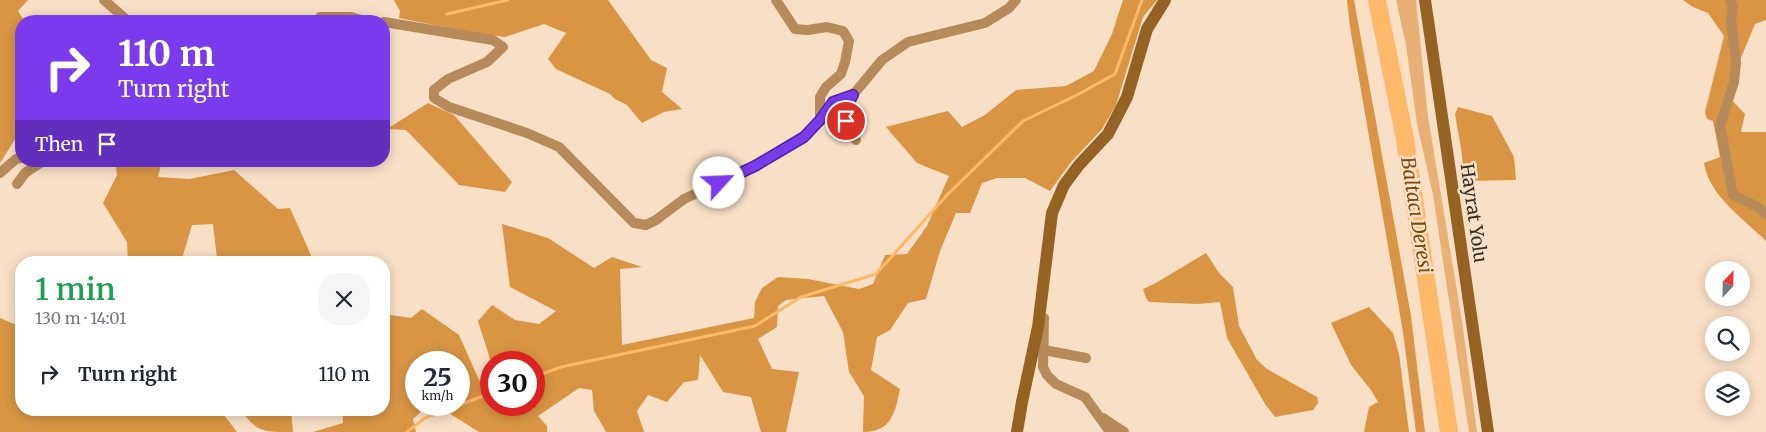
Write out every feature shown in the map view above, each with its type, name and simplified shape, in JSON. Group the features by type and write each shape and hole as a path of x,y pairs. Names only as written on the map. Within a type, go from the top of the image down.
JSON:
{"street":[{"path":"104,0 121,15"},
{"path":"776,0 795,29 808,30 827,27 844,30 849,41 841,74 826,87 820,96 820,120"},
{"path":"856,140 846,121 844,111 853,95 882,60 908,42 985,23 1010,8 1016,0"},
{"path":"1017,432 1038,327 1052,214 1064,185 1079,165 1108,134 1127,98 1146,29 1165,0"},
{"name":"Hayrat Yolu","path":"1425,0 1488,432"},
{"path":"1730,0 1733,6 1731,20 1736,63 1734,82 1720,125 1728,173 1733,195 1758,207 1766,214"},
{"path":"390,23 493,40 503,47 487,62 448,79 434,90 434,98 449,107 527,133 558,147 634,223 646,224 656,220 684,199 755,166 804,137 833,102 853,95"},
{"path":"0,173 15,160"},
{"path":"17,184 25,173 34,167"},
{"path":"1044,277 1043,367 1047,375 1056,384 1085,398 1110,432"},
{"path":"1044,350 1086,358"},
{"path":"1096,413 1124,432"}],"shaded area":[{"path":"0,0 28,0 18,11 20,15 15,15 15,139 0,163"},
{"path":"394,0 608,0 651,60 667,68 662,92 682,109 664,112 642,123 627,105 610,94 556,69 548,59 566,33 544,24 505,37 469,32 399,18 400,11"},
{"path":"1123,0 1157,0 1143,17 1116,105 1102,129 1072,161 1050,191 1025,178 997,178 982,183 970,213 956,213 940,251 926,299 908,303 890,330 877,337 871,370 900,389 894,413 880,429 863,432 864,396 849,372 843,332 824,296 786,300 778,306 777,327 758,339 772,369 799,372 786,432 761,432 751,397 723,392 700,355 698,380 684,382 667,402 648,395 637,411 644,432 606,432 594,411 592,390 579,388 545,411 545,351 488,351 478,321 492,305 515,320 539,324 556,311 510,287 502,224 548,238 594,268 612,257 642,267 620,269 622,345 754,318 755,302 762,288 778,277 808,279 859,289 873,284 885,255 907,254 927,226 949,176 917,163 886,127 948,111 962,127 985,115 1016,90 1066,86 1094,71 1112,34"},
{"path":"1347,0 1354,0 1411,316 1425,432 1416,432 1403,332 1350,27"},
{"path":"1396,0 1416,0 1428,117 1462,321 1477,432 1469,432 1433,195 1417,124 1406,45"},
{"path":"1683,0 1766,0 1766,20 1755,24 1726,94 1745,114 1741,132 1766,132 1766,241 1720,196 1707,175 1704,163 1720,157 1713,121 1707,119 1705,112 1724,36 1708,13 1693,7"},
{"path":"428,103 454,115 512,182 505,192 459,185 406,130 390,129 390,127"},
{"path":"1458,107 1492,116 1514,157 1516,180 1465,181 1455,114"},
{"path":"116,167 160,167 158,177 190,179 234,170 278,209 290,208 311,256 217,256 213,224 192,225 183,256 128,256 127,242 103,203 117,175"},
{"path":"1206,253 1219,273 1233,287 1239,326 1257,360 1267,369 1317,397 1318,403 1313,410 1275,417 1265,404 1227,338 1220,302 1198,304 1149,302 1146,298 1143,289"},
{"path":"1369,307 1393,333 1399,354 1409,432 1364,432 1369,407 1378,402 1351,365 1331,323"},
{"path":"422,309 459,335 466,351 405,351 405,416 416,416 413,419 416,432 313,432 343,423 342,416 390,416 390,315 411,318"},
{"path":"0,318 15,324 15,416 225,416 237,432 0,432"},
{"path":"470,360 479,380 480,416 538,416 547,426 547,432 479,432 454,416 470,416"},
{"path":"246,416 292,416 293,432 267,431 256,427"}],"waterway":[{"path":"447,14 508,0"},
{"path":"545,373 561,367 755,326 801,297 876,274 947,195 1023,121 1115,74 1142,0"},
{"name":"Baltacı Deresi","path":"1377,0 1405,139 1449,432"},
{"path":"407,432 425,418 480,397"}],"route":[{"path":"719,183 755,166 804,137 833,102 853,95 844,111 846,121"}]}
